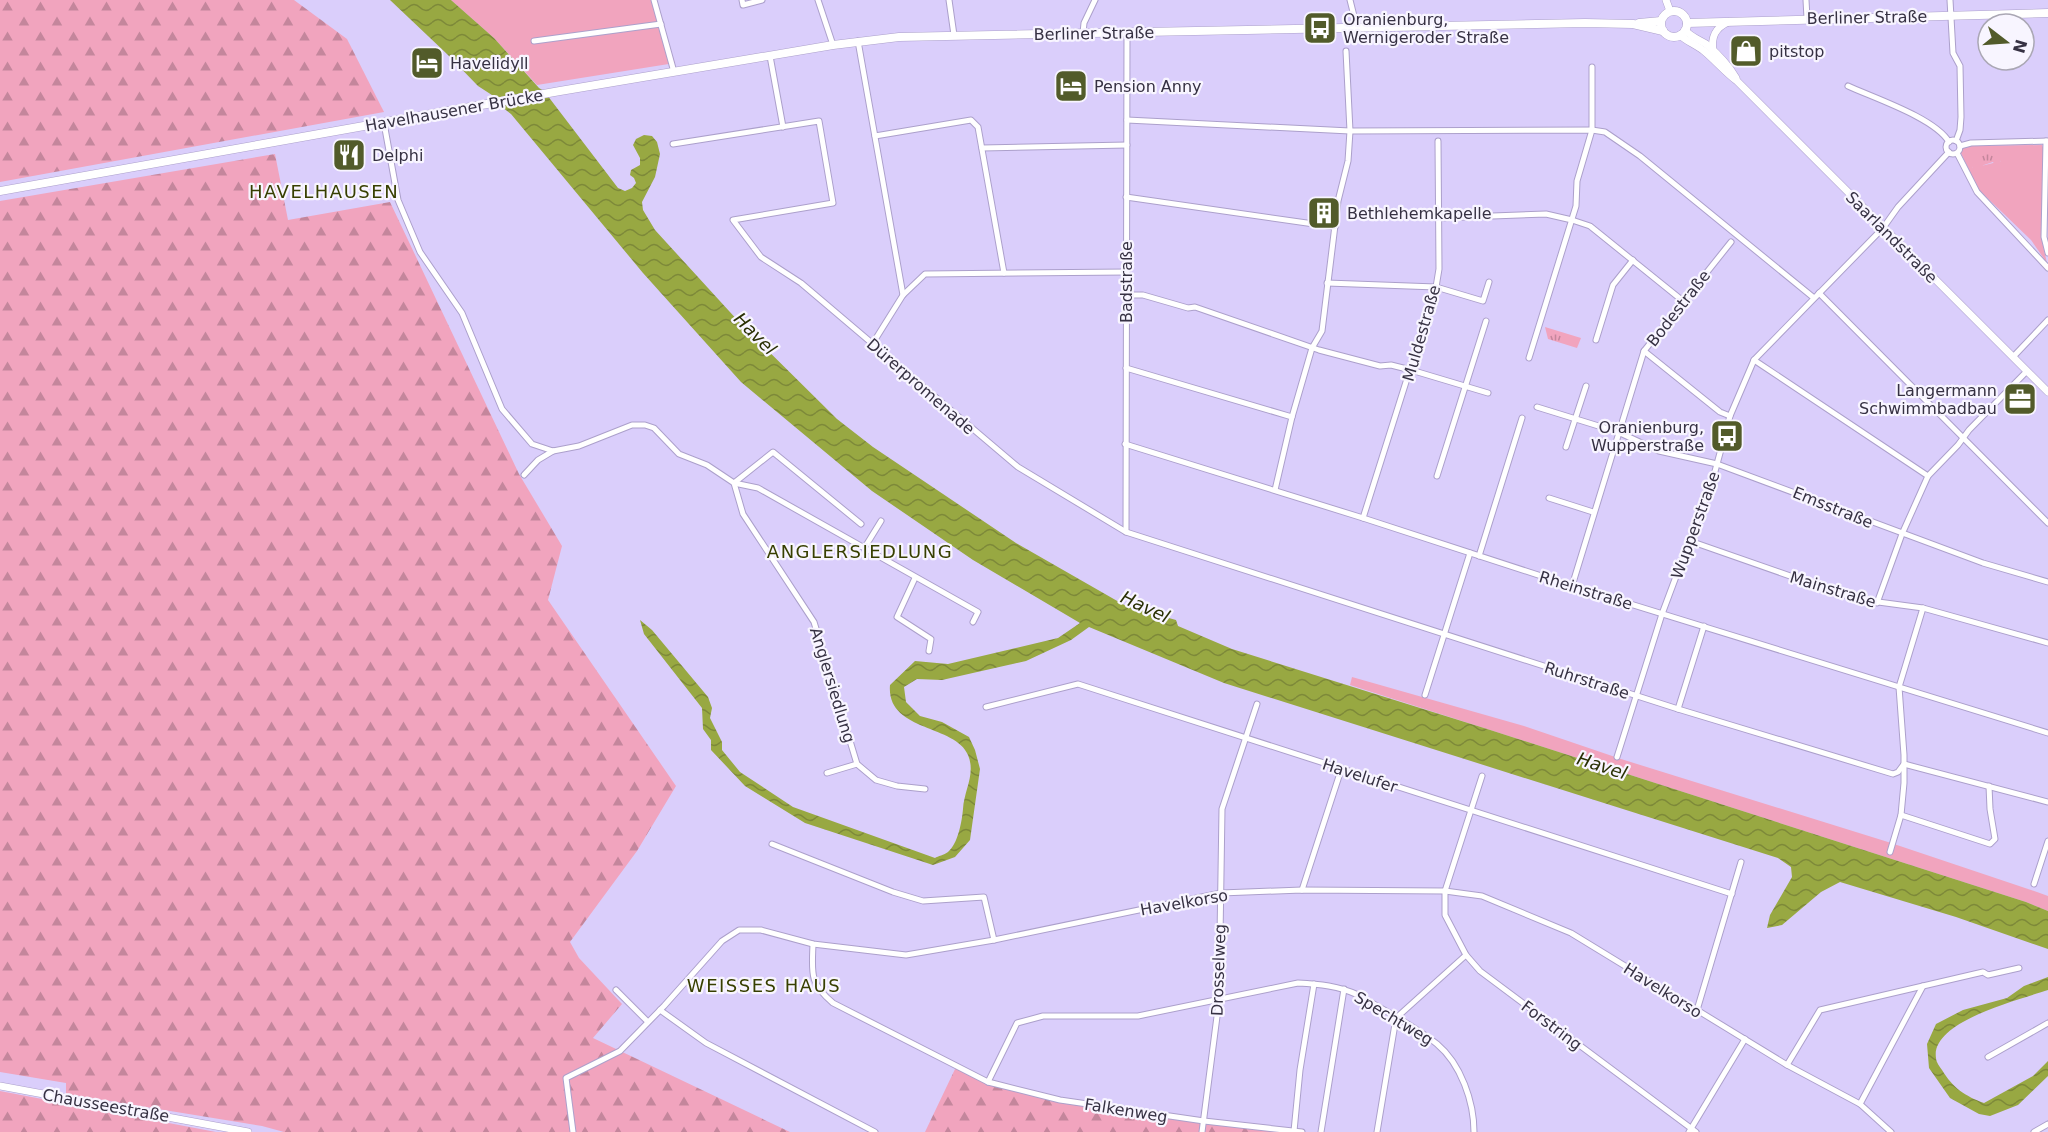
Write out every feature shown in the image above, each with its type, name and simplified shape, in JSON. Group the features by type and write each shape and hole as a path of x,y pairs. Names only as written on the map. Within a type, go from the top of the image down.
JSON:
{"main road":[{"path":"1670,11 1681,13 1684,29 1672,37 1663,31 1661,21 1670,11"},
{"name":"Berliner Straße","path":"1684,29 1731,21 2048,13"},
{"name":"Berliner Straße","path":"560,91 858,41 900,37 1354,27 1633,24 1661,21"},
{"name":"Berliner Straße","path":"1633,24 1663,31"},
{"name":"Havelhausener Brücke","path":"0,190 560,91"}],"street":[{"path":"654,0 674,72"},
{"path":"742,2 762,0"},
{"path":"818,0 833,45"},
{"path":"950,0 954,35"},
{"path":"1083,33 1084,23 1095,0"},
{"path":"1350,0 1354,27"},
{"path":"1666,0 1670,11"},
{"path":"1806,0 1806,18"},
{"path":"1950,0 1953,53 1960,66 1961,117 1960,130 1955,143 1957,153 1977,192 2048,268"},
{"path":"1713,51 1712,41 1717,29 1731,21"},
{"path":"534,41 661,24"},
{"name":"Saarlandstraße","path":"1684,29 1713,51 1730,69 1737,81"},
{"name":"Saarlandstraße","path":"1684,29 1689,43 1703,50 1737,81 2048,392"},
{"name":"Badstraße","path":"1126,32 1126,532"},
{"path":"858,41 903,295"},
{"path":"1275,490 1292,417 1312,348 1322,331 1338,201 1348,161 1350,131 1346,51"},
{"path":"673,144 783,127 770,56"},
{"path":"1529,358 1576,206 1577,181 1592,130 1592,67"},
{"path":"1848,86 1932,125 1955,143"},
{"path":"875,135 971,120 978,127 1004,273"},
{"path":"1127,120 1350,131 1592,130 1605,132 1634,151 1816,295 2048,524"},
{"name":"Dürerpromenade","path":"783,127 819,121 833,203 734,220 760,257 801,283 1018,467 1126,532"},
{"path":"384,123 398,200 420,252 462,313 502,409 532,444 552,451"},
{"name":"Muldestraße","path":"1363,518 1436,286 1439,269 1438,141"},
{"path":"1957,153 1949,152 1946,148 1955,143 2047,141 2044,237 2048,254"},
{"path":"982,148 1127,145"},
{"name":"Wupperstraße","path":"1617,757 1662,614 1717,464 1730,416 1754,360 1883,228 1898,207 1949,152"},
{"path":"1126,197 1335,227"},
{"path":"1438,218 1546,214 1590,226 1683,301"},
{"name":"Bodestraße","path":"1572,586 1644,351 1731,242"},
{"path":"1596,340 1613,285 1633,261"},
{"path":"873,344 903,295 925,274 1127,272"},
{"path":"1327,283 1436,286 1483,301 1489,282"},
{"path":"1126,295 1143,295 1188,308 1195,307 1312,348 1380,366 1391,365 1411,370 1488,393"},
{"path":"2013,357 2048,320"},
{"path":"1437,476 1486,321"},
{"path":"1644,351 1720,412 1730,416"},
{"path":"1754,360 1928,476"},
{"path":"1125,368 1292,417"},
{"path":"1877,603 1902,534 1928,476 2027,371"},
{"path":"1566,447 1586,386"},
{"name":"Emsstraße","path":"1536,406 1618,432 1659,451 1717,464 1983,563 2048,582"},
{"path":"1479,556 1522,418"},
{"path":"524,475 538,460 552,451 579,446 632,425 645,425 654,428 679,454 707,465 734,483 758,488 978,612 973,622"},
{"name":"Rheinstraße","path":"1125,444 1572,586 2048,733"},
{"path":"734,483 773,452 861,524"},
{"name":"Anglersiedlung","path":"734,483 743,514 814,622 857,764 876,780 897,786 925,789"},
{"path":"1549,498 1593,512"},
{"path":"865,547 880,521"},
{"name":"Ruhrstraße","path":"1126,532 1635,696 1893,774 1898,772 1904,764 2048,802"},
{"name":"Mainstraße","path":"1690,541 1856,599 1923,608 2048,643"},
{"path":"1425,695 1470,553"},
{"path":"915,578 897,617 931,639 929,651"},
{"path":"1890,852 1901,815 1904,764 1899,687 1923,608"},
{"path":"1678,709 1704,626"},
{"name":"Havelufer","path":"986,707 1078,684 1732,894"},
{"name":"Drosselweg","path":"1202,1132 1220,1001 1222,809 1257,704"},
{"name":"Anglersiedlung","path":"827,773 857,764"},
{"path":"1302,890 1341,770"},
{"path":"1445,891 1482,776"},
{"path":"1901,815 1990,844 1995,839 1989,786"},
{"path":"2034,884 2048,841"},
{"path":"772,844 893,892 923,901 984,897 994,940"},
{"path":"1697,1010 1741,862"},
{"name":"Havelkorso","path":"573,1132 566,1078 620,1051 722,941 740,930 761,930 813,944 906,955 994,940 1221,892 1302,890 1445,891 1482,896 1571,933 1786,1065 1860,1104 1891,1132"},
{"name":"Forstring","path":"1445,891 1445,915 1467,955 1480,971 1692,1131"},
{"name":"Falkenweg","path":"813,944 812,974 819,991 833,1003 988,1082 1060,1100 1204,1121 1302,1132"},
{"path":"1377,1132 1396,1018 1467,955"},
{"path":"1786,1065 1821,1010 1983,972 1988,975 2019,968"},
{"name":"Spechtweg","path":"988,1082 1017,1023 1043,1016 1138,1016 1220,1001 1298,983 1314,984 1344,989 1438,1045 1456,1067 1467,1091 1474,1115 1474,1132"},
{"path":"1294,1131 1300,1070 1314,984"},
{"path":"1860,1104 1923,986"},
{"path":"1321,1132 1344,989"},
{"path":"616,990 647,1021"},
{"path":"660,1010 706,1043 875,1132"},
{"path":"1988,1057 2048,1023"},
{"path":"1692,1131 1745,1039"},
{"name":"Chausseestraße","path":"0,1086 248,1132"},
{"path":"2034,1132 2048,1124"}],"green space":[{"path":"0,0 294,0 347,39 384,112 0,182"},
{"path":"451,0 653,0 675,63 537,85 494,38"},
{"path":"2042,145 2044,150 2041,237 2047,263 2031,240 1978,189 1960,151 1962,146","holes":["1974,158 2001,161 1973,168 1972,165"]},
{"path":"1975,150 1982,150 2001,158 1999,165 1995,166 1993,162 1980,168 1973,168 1971,165"},
{"path":"275,154 288,220 390,202 519,474 562,546 548,600 676,786 637,851 570,942 579,958 622,1004 593,1038 790,1132 284,1132 262,1126 66,1094 66,1083 0,1072 0,201"},
{"path":"1545,327 1581,338 1577,348 1548,339"},
{"path":"1352,677 1524,726 2037,892 2048,896 2048,911 1350,685"},
{"path":"956,1067 988,1082 1060,1100 1302,1132 925,1132"},
{"path":"0,1091 216,1132 0,1132"}],"water":[{"name":"Havel","path":"390,0 451,0 494,38 544,91 618,188 625,191 636,183 630,175 631,170 640,165 640,158 633,145 636,139 644,135 652,136 657,142 660,154 655,177 642,202 643,210 655,230 740,323 837,419 873,447 1016,543 1126,606 1176,620 1178,626 1232,649 2026,902 2048,911 2048,949 1956,917 1840,882 1821,892 1782,925 1767,928 1770,915 1792,877 1791,867 1778,858 1224,683 1089,627 1071,640 1026,661 942,680 917,679 904,687 906,702 920,716 942,722 969,737 975,750 980,769 970,840 955,857 933,865 805,823 745,786 711,750 711,740 703,729 702,708 644,634 640,620 652,630 708,697 712,708 710,718 722,742 722,750 740,772 793,807 935,858 948,852 957,838 970,775 970,762 961,745 909,720 899,711 892,700 890,685 915,661 948,664 1058,638 1080,623 973,560 872,491 741,382 643,273 511,114 495,97 478,86"},
{"path":"2048,977 2048,990 1980,1014 1947,1033 1938,1045 1936,1058 1939,1066 1955,1087 1984,1103 2033,1076 2048,1061 2048,1076 2018,1105 1990,1116 1979,1114 1950,1098 1929,1068 1927,1044 1936,1024 1963,1010 2007,998 2024,986"}],"place":[{"name":"Oranienburg, Wernigeroder Straße","path":"1320,28"},
{"name":"pitstop","path":"1746,51"},
{"name":"Havelidyll","path":"427,63"},
{"name":"Pension Anny","path":"1071,86"},
{"name":"Delphi","path":"349,155"},
{"name":"Bethlehemkapelle","path":"1324,213"},
{"name":"Langermann Schwimmbadbau","path":"2020,399"},
{"name":"Oranienburg, Wupperstraße","path":"1727,436"}],"district":[{"name":"HAVELHAUSEN","path":"324,192"},
{"name":"ANGLERSIEDLUNG","path":"860,552"},
{"name":"WEISSES HAUS","path":"764,986"}]}
